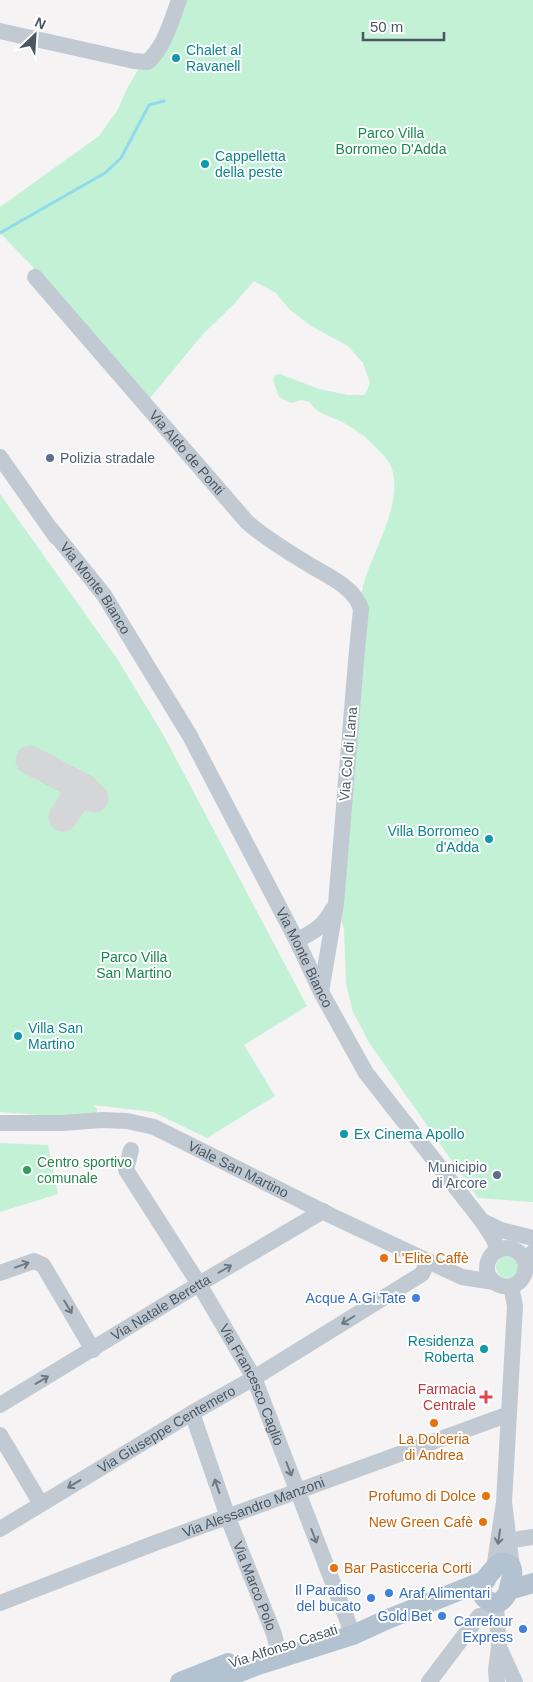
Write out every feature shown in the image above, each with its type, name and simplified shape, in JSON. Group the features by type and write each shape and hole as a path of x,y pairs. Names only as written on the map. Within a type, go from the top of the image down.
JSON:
{"main road":[{"path":"498,1586 533,1571"},
{"name":"Via Alfonso Casati","path":"180,1682 277,1646 351,1630 498,1586 533,1583"},
{"name":"Via Alfonso Casati","path":"214,1682 248,1676 351,1630"}],"street":[{"path":"0,31 134,61 148,62 154,57 165,37 179,0"},
{"name":"Via Aldo de Ponti","path":"35,277 247,522 344,587 360,604"},
{"name":"Via Monte Bianco","path":"0,457 51,529 95,600 136,648 190,736 300,947 321,992 366,1073 482,1221 498,1250"},
{"name":"Via Col di Lana","path":"321,992 336,904 360,604"},
{"name":"Via Col di Lana","path":"300,947 328,918 336,904"},
{"path":"300,947 311,953 317,952 328,945"},
{"name":"Viale San Martino","path":"0,1123 62,1123 102,1120 127,1121 154,1127 428,1261 462,1276 494,1282"},
{"name":"Via Francesco Caglio","path":"131,1150 126,1170 199,1284 254,1378 351,1630"},
{"name":"Via Natale Beretta","path":"0,1405 323,1211"},
{"path":"482,1221 501,1230 533,1238"},
{"path":"512,1248 529,1257 524,1277 518,1283 511,1286 502,1286 494,1282 488,1275 487,1266 490,1256 498,1250 512,1248"},
{"path":"0,1273 34,1261 43,1265 93,1350"},
{"name":"Via Giuseppe Centemero","path":"0,1529 192,1413 254,1378 422,1274 428,1261"},
{"path":"462,1276 487,1266"},
{"path":"511,1286 515,1306 498,1586 499,1678 516,1682"},
{"name":"Via Marco Polo","path":"192,1413 228,1517 277,1646"},
{"name":"Via Alessandro Manzoni","path":"0,1603 155,1543 509,1414"},
{"path":"0,1435 41,1504"},
{"path":"429,1682 479,1616 498,1586"},
{"path":"499,1647 516,1682"}],"green space":[{"name":"Parco Villa Borromeo D'Adda","path":"171,0 533,0 533,1202 478,1198 370,1044 353,1012 346,984 344,929 336,904 360,604 364,582 387,523 394,492 394,477 390,464 364,436 345,423 319,411 310,402 302,400 291,403 279,397 273,380 275,375 280,374 319,389 348,395 365,395 370,383 363,363 348,346 311,326 289,309 276,293 254,281 234,304 203,334 145,404 35,277 33,267 0,233 0,207 99,136 117,111 139,68 143,55 161,32"},
{"name":"Parco Villa San Martino","path":"0,494 118,660 164,736 307,1006 244,1045 275,1096 207,1138 153,1112 93,1105 97,1109 97,1113 66,1117 0,1112"},
{"name":"Centro sportivo comunale","path":"0,1143 48,1145 58,1194 0,1212"},
{"path":"507,1256 515,1259 518,1267 515,1275 507,1278 499,1275 496,1267 499,1259"}],"waterway":[{"path":"0,233 105,173 121,158 149,105 164,101"}],"taxiway":[{"path":"30,760 83,788 94,798"},
{"path":"63,817 83,788"}],"place":[{"name":"Chalet al Ravanell","path":"176,58"},
{"name":"Cappelletta della peste","path":"205,164"},
{"name":"Polizia stradale","path":"50,458"},
{"name":"Villa Borromeo d'Adda","path":"489,839"},
{"name":"Villa San Martino","path":"18,1036"},
{"name":"Ex Cinema Apollo","path":"344,1134"},
{"name":"Centro sportivo comunale","path":"27,1170"},
{"name":"Municipio di Arcore","path":"497,1175"},
{"name":"L'Elite Caffè","path":"384,1258"},
{"name":"Acque A.Gi.Tate","path":"416,1298"},
{"name":"Residenza Roberta","path":"484,1349"},
{"name":"Farmacia Centrale","path":"486,1397"},
{"name":"La Dolceria di Andrea","path":"434,1423"},
{"name":"Profumo di Dolce","path":"486,1496"},
{"name":"New Green Cafè","path":"483,1522"},
{"name":"Bar Pasticceria Corti","path":"334,1568"},
{"name":"Araf Alimentari","path":"389,1593"},
{"name":"Il Paradiso del bucato","path":"371,1598"},
{"name":"Gold Bet","path":"442,1616"},
{"name":"Carrefour Express","path":"523,1629"}]}
